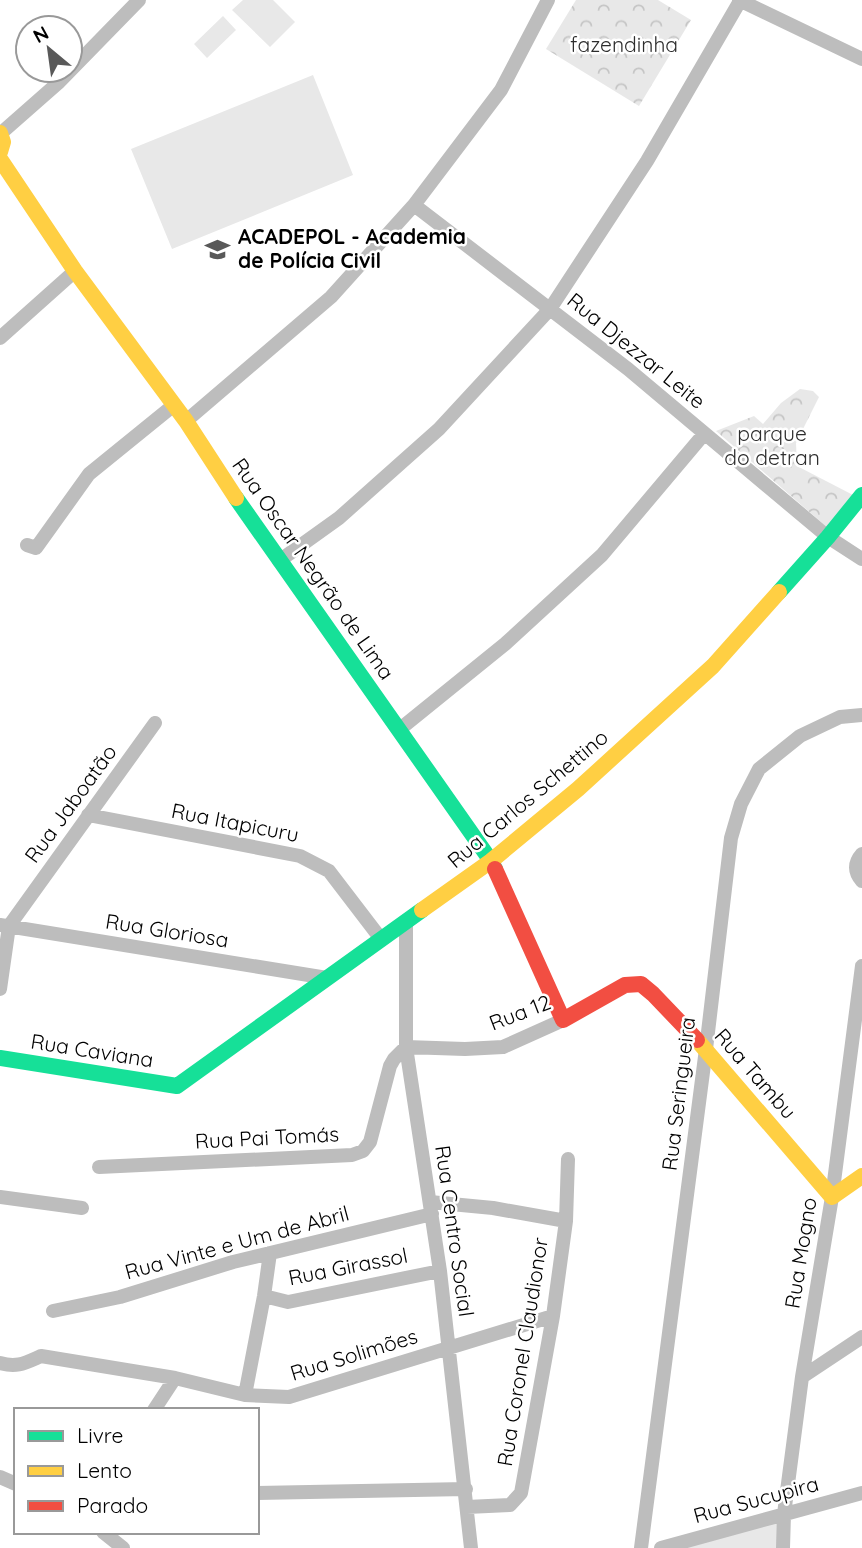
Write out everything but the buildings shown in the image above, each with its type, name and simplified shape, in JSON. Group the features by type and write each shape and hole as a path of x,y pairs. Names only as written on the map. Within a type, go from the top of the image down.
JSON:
{"street":[{"path":"0,152 3,142 0,133 58,83 139,0"},
{"path":"186,421 331,298 415,205 501,90 548,0"},
{"path":"279,561 339,518 439,429 550,309 647,161 739,0 862,59"},
{"name":"Rua Oscar Negrão de Lima","path":"0,159 75,271 186,421 279,561 491,861 563,1020"},
{"name":"Rua Djezzar Leite","path":"415,205 628,369 828,537 862,558"},
{"path":"0,338 75,271"},
{"path":"27,545 36,548 89,474 174,405"},
{"path":"400,729 505,644 602,555 704,433"},
{"name":"Rua Carlos Schettino","path":"177,1086 491,861 578,789 713,666 862,495"},
{"name":"Rua Seringueira","path":"641,1548 731,838 741,804 759,769 800,736 840,717 862,715"},
{"name":"Rua Jaboatão","path":"0,989 5,926 155,723"},
{"name":"Rua Itapicuru","path":"88,816 300,856 329,871 381,939"},
{"path":"862,854 856,865 862,881"},
{"name":"Rua Centro Social","path":"406,921 406,1047 450,1348 471,1548"},
{"name":"Rua Gloriosa","path":"5,926 327,978"},
{"name":"Rua Mogno","path":"783,1548 784,1514 802,1377 832,1197 862,966"},
{"name":"Rua Tambu","path":"641,984 706,1049 832,1197"},
{"name":"Rua 12","path":"406,1047 503,1047 563,1020 625,985 641,984"},
{"name":"Rua Pai Tomás","path":"99,1167 352,1156 363,1151 370,1143 390,1066 406,1047"},
{"name":"Rua Caviana","path":"0,1058 177,1086"},
{"name":"Rua Coronel Claudionor","path":"467,1507 510,1505 521,1493 553,1315 566,1220 568,1159"},
{"path":"832,1197 862,1176"},
{"path":"0,1197 82,1208"},
{"name":"Rua Vinte e Um de Abril","path":"53,1311 120,1297 233,1262 431,1208 493,1208 566,1220"},
{"path":"245,1395 270,1253"},
{"name":"Rua Girassol","path":"264,1296 288,1302 440,1271"},
{"name":"Rua Solimões","path":"0,1363 21,1365 41,1356 175,1378 245,1395 289,1397 553,1315"},
{"path":"802,1377 862,1337"},
{"path":"155,1408 175,1378"},
{"path":"259,1493 466,1489"},
{"name":"Rua Sucupira","path":"661,1548 862,1493"},
{"path":"106,1534 123,1548"}],"green space":[{"path":"243,0 273,0 295,22 270,47 232,10"},
{"name":"fazendinha","path":"576,0 658,0 691,20 639,106 546,49"},
{"path":"223,16 236,30 207,58 194,44"},
{"path":"313,75 353,175 172,249 131,149"},
{"name":"parque do detran","path":"800,389 813,391 819,397 796,443 797,466 855,496 828,528 716,431 754,416 763,424 781,403"},
{"path":"782,1515 782,1548 666,1548"}],"traffic: fast":[{"path":"779,592 862,495"},
{"path":"236,498 495,869"},
{"path":"0,1058 177,1086 422,910"}],"traffic: slow":[{"path":"0,133 3,142 0,152"},
{"path":"0,159 75,271 186,421 236,498"},
{"path":"422,910 491,861 578,789 713,666 779,592"},
{"path":"697,1040 832,1197 862,1176"}],"traffic: jam":[{"path":"495,869 563,1020 625,985 641,984 697,1040"}],"place":[{"name":"ACADEPOL - Academia de Polícia Civil","path":"218,249"}]}
